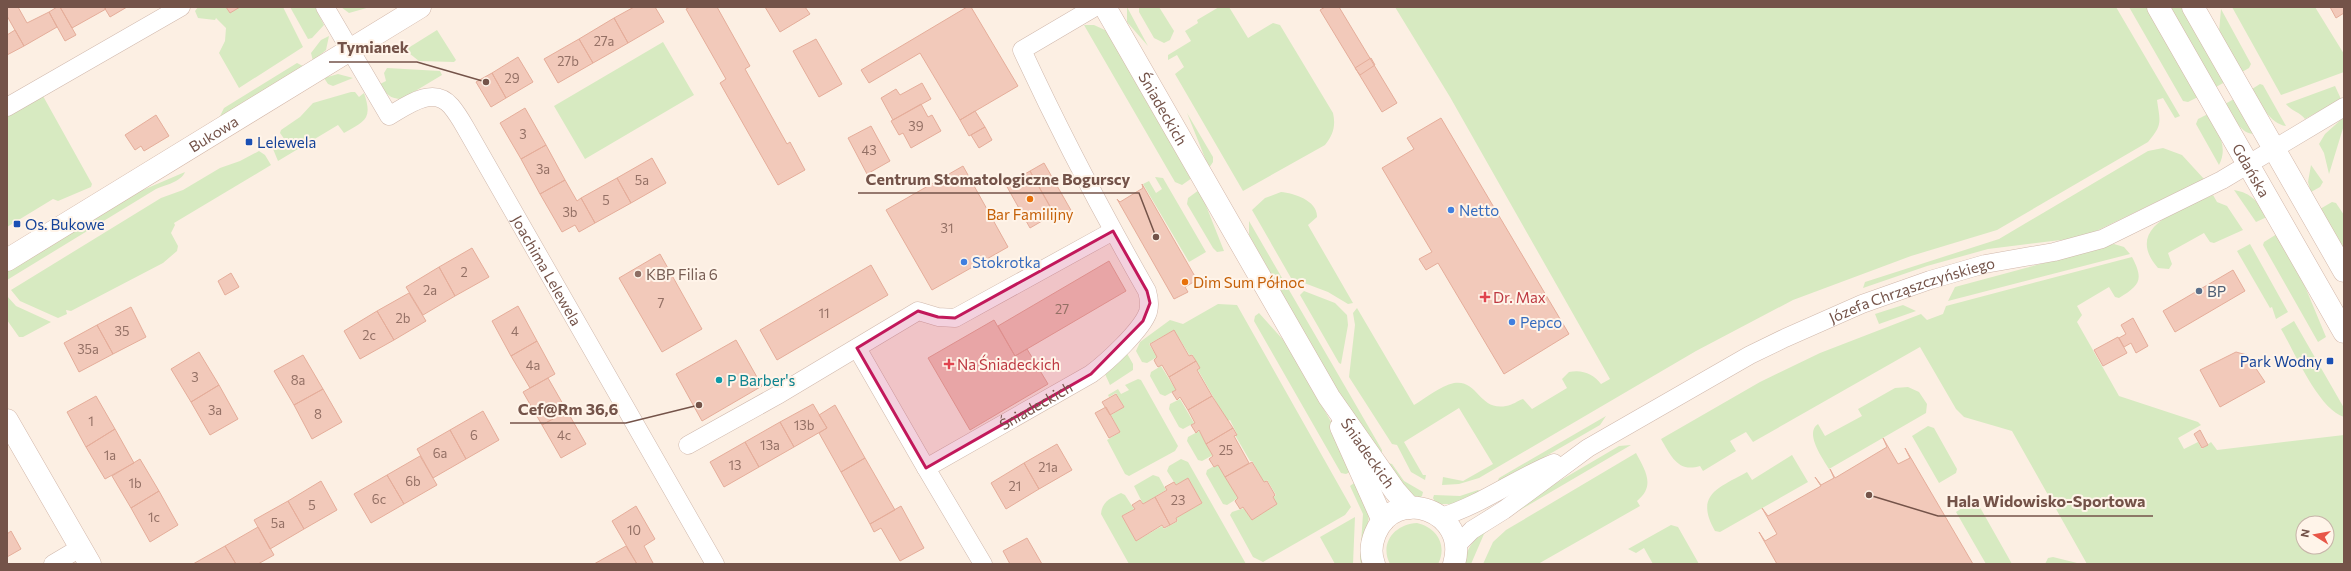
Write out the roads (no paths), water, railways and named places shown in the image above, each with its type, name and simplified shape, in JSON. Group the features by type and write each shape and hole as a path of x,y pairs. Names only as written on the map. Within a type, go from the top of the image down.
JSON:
{"street":[{"path":"7,107 181,7"},
{"path":"325,7 350,49"},
{"name":"Bukowa","path":"7,260 420,7"},
{"name":"Śniadeckich","path":"926,468 1091,374 1102,366 1143,321 1150,303 1147,291 1113,231 1071,149 1061,134 1022,50 1095,7"},
{"name":"Śniadeckich","path":"1105,7 1329,397 1395,490 1410,508"},
{"name":"Gdańska","path":"2158,7 2344,332"},
{"name":"Gdańska","path":"2193,7 2344,272"},
{"name":"Joachima Lelewela","path":"350,49 389,116 418,100 431,97 443,100 450,105 554,281 715,564"},
{"name":"Józefa Chrząszczyńskiego","path":"1441,517 1465,509 1523,476 1588,448 1750,355 1819,322 1862,304 1985,264 2054,252 2102,239 2215,184 2344,107"},
{"path":"688,445 857,348 918,311 938,317 955,318 1113,231"},
{"path":"857,348 983,564"},
{"name":"Śniadeckich","path":"1329,397 1360,473 1383,522"},
{"path":"7,420 85,556 53,564"},
{"name":"Józefa Chrząszczyńskiego","path":"1456,555 1472,530 1504,510 1588,448"},
{"path":"1374,564 1371,549 1373,539 1383,522 1399,510 1410,508 1428,509 1441,517 1452,529 1456,555"}],"place":[{"name":"Tymianek","path":"486,82"},
{"name":"Lelewela","path":"249,142"},
{"name":"Bar Familijny","path":"1030,199"},
{"name":"Netto","path":"1451,210"},
{"name":"Os. Bukowe","path":"17,224"},
{"name":"Centrum Stomatologiczne Bogurscy","path":"1156,237"},
{"name":"Stokrotka","path":"964,262"},
{"name":"KBP Filia 6","path":"638,274"},
{"name":"Dim Sum Północ","path":"1185,282"},
{"name":"BP","path":"2199,291"},
{"name":"Dr. Max","path":"1485,297"},
{"name":"Pepco","path":"1512,322"},
{"name":"Park Wodny","path":"2330,361"},
{"name":"Na Śniadeckich","path":"949,364"},
{"name":"P Barber's","path":"719,380"},
{"name":"Cef@Rm 36,6","path":"699,405"},
{"name":"Hala Widowisko-Sportowa","path":"1869,495"}]}
